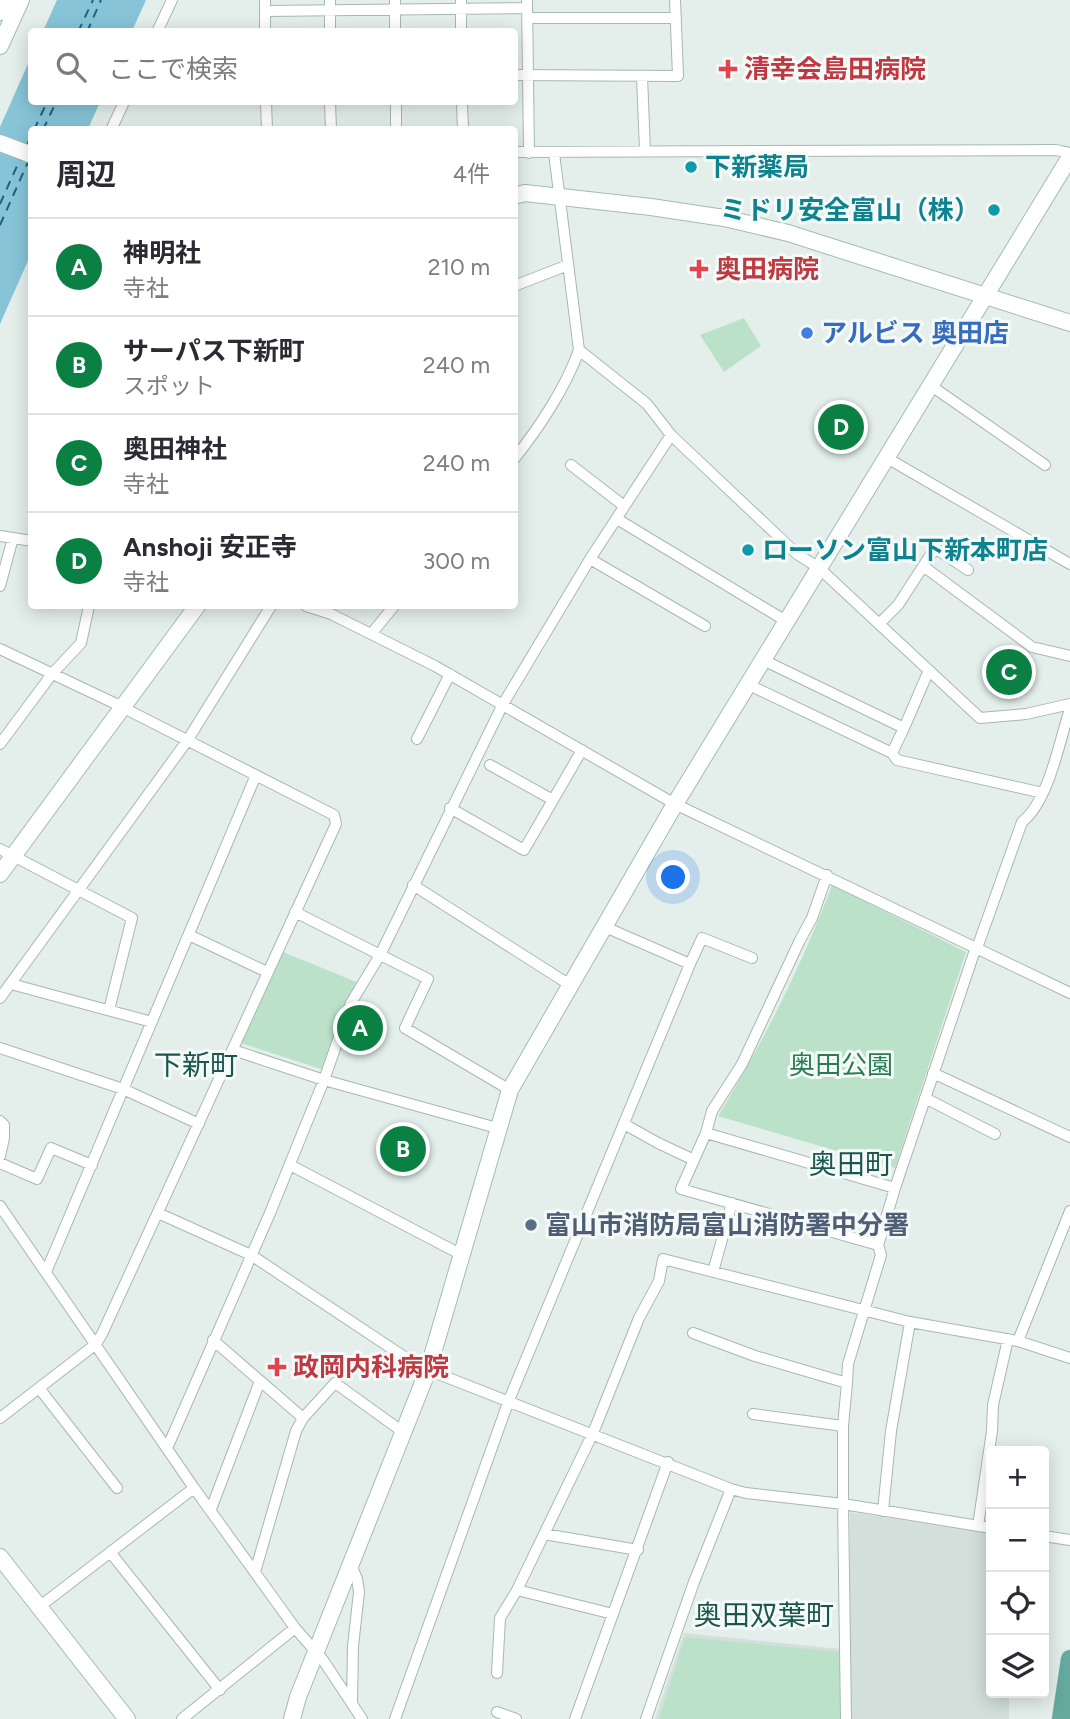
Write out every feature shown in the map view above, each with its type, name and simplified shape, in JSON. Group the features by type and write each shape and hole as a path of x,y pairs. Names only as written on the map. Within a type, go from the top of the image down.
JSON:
{"main road":[{"path":"1061,1719 1070,1659"}],"street":[{"path":"0,12 5,0"},
{"path":"0,46 21,0"},
{"path":"159,28 172,0"},
{"path":"518,75 678,76 676,0"},
{"path":"265,28 265,5 461,4 676,18"},
{"path":"461,4 461,28"},
{"path":"330,5 330,28"},
{"path":"395,5 395,28"},
{"path":"527,9 529,153"},
{"path":"642,76 645,151"},
{"path":"113,126 123,105"},
{"path":"266,105 267,126"},
{"path":"330,105 331,126"},
{"path":"396,105 396,126"},
{"path":"462,105 463,126"},
{"path":"0,143 28,154"},
{"path":"292,1719 298,1697 428,1370 510,1090 675,804 1070,155 1056,150 518,152"},
{"path":"518,454 532,437 574,363 579,349 554,153"},
{"path":"518,195 559,196 724,218 788,233 1070,323"},
{"path":"518,284 568,265"},
{"path":"579,349 647,404 671,435 797,554 819,568 980,718 1026,714 1070,704"},
{"path":"930,385 1045,465"},
{"path":"168,1446 290,1165 351,1003 380,955 503,704 590,559 671,435"},
{"path":"887,458 1070,564"},
{"path":"571,466 624,506"},
{"path":"617,519 786,621"},
{"path":"0,536 28,540"},
{"path":"0,586 13,538"},
{"path":"879,624 898,605 935,548 968,570"},
{"path":"590,559 705,626"},
{"path":"923,566 1032,648 1070,656"},
{"path":"0,744 52,674 81,643 88,609"},
{"path":"0,874 7,852 122,707 195,609"},
{"path":"0,998 187,741 269,609"},
{"path":"315,609 372,633 450,674 675,804 1070,993"},
{"path":"372,633 392,609"},
{"path":"0,649 122,707 334,815 336,824 200,1124 96,1344 0,1418"},
{"path":"762,660 904,728"},
{"path":"892,753 929,670"},
{"path":"417,738 450,674"},
{"path":"747,684 892,753 897,760 1042,793"},
{"path":"846,1719 843,1426 848,1364 881,1255 878,1245 933,1073 1022,822 1031,815 1042,793 1070,709"},
{"path":"450,808 524,850 582,750"},
{"path":"490,765 553,800"},
{"path":"46,1272 256,775"},
{"path":"7,852 132,918 109,1010"},
{"path":"827,875 813,918 742,1064 712,1111 706,1133 681,1189 878,1245"},
{"path":"413,885 570,985"},
{"path":"295,912 428,979 405,1028 510,1090"},
{"path":"604,927 690,964"},
{"path":"189,935 267,972"},
{"path":"395,1719 509,1400 702,937 752,958"},
{"path":"11,984 152,1022"},
{"path":"0,1048 123,1089 200,1124"},
{"path":"233,1051 324,1080 497,1128"},
{"path":"933,1073 1070,1136"},
{"path":"925,1098 995,1134"},
{"path":"0,1121 4,1125 0,1156"},
{"path":"624,1124 694,1160"},
{"path":"706,1133 895,1188"},
{"path":"0,1163 37,1179 51,1148 92,1165"},
{"path":"290,1165 462,1255"},
{"path":"713,1272 732,1203"},
{"path":"0,1206 168,1446 194,1488 295,1628 316,1651 362,1719"},
{"path":"978,1526 992,1431 993,1405 1013,1340 1070,1211"},
{"path":"158,1213 251,1255 418,1366 731,1489 986,1527"},
{"path":"498,1673 500,1618 517,1590 593,1433 639,1318 659,1281 663,1259 910,1322 1013,1340 1070,1358"},
{"path":"883,1511 891,1431 910,1322"},
{"path":"693,1333 755,1356 847,1383"},
{"path":"213,1340 303,1418"},
{"path":"211,1509 260,1381"},
{"path":"254,1572 296,1431 303,1418 335,1383 402,1432"},
{"path":"39,1388 117,1488"},
{"path":"753,1414 843,1426"},
{"path":"575,1719 668,1462"},
{"path":"39,1607 194,1488"},
{"path":"646,1719 694,1582 731,1489"},
{"path":"544,1534 638,1550"},
{"path":"1049,1537 1070,1540"},
{"path":"110,1552 219,1690"},
{"path":"0,1557 127,1719"},
{"path":"351,1564 359,1592 353,1646 352,1704"},
{"path":"517,1590 613,1614"},
{"path":"182,1719 295,1628"},
{"path":"497,1712 516,1719"}],"shaded area":[{"path":"850,1512 986,1533 986,1698 1009,1698 1009,1719 655,1719 684,1633 850,1650"}],"green space":[{"path":"744,318 761,346 724,372 700,335"},
{"name":"奥田公園","path":"832,885 966,952 895,1168 718,1116 781,1003"},
{"path":"283,952 359,983 343,1009 324,1070 241,1043"},
{"path":"685,1637 840,1652 843,1719 659,1719"}],"water":[{"path":"57,0 146,0 133,28 44,28"},
{"path":"28,64 28,105 99,105 89,126 28,126 28,261 0,324 0,127"}],"ferry route":[{"path":"80,28 93,0"},
{"path":"89,28 101,0"},
{"path":"36,126 46,105"},
{"path":"45,126 55,105"},
{"path":"0,204 21,157"},
{"path":"0,225 28,162"}],"place":[{"name":"清幸会島田病院","path":"728,69"},
{"name":"下新薬局","path":"691,167"},
{"name":"ミドリ安全富山（株）","path":"994,210"},
{"name":"奥田病院","path":"699,269"},
{"name":"アルビス 奥田店","path":"807,333"},
{"name":"Anshoji 安正寺","path":"841,427"},
{"name":"ローソン富山下新本町店","path":"748,550"},
{"name":"奥田神社","path":"1009,672"},
{"name":"神明社","path":"360,1028"},
{"name":"サーパス下新町","path":"403,1149"},
{"name":"富山市消防局富山消防署中分署","path":"531,1225"},
{"name":"政岡内科病院","path":"277,1367"}],"district":[{"name":"下新町","path":"196,1065"},
{"name":"奥田町","path":"851,1164"},
{"name":"奥田双葉町","path":"764,1615"}]}
